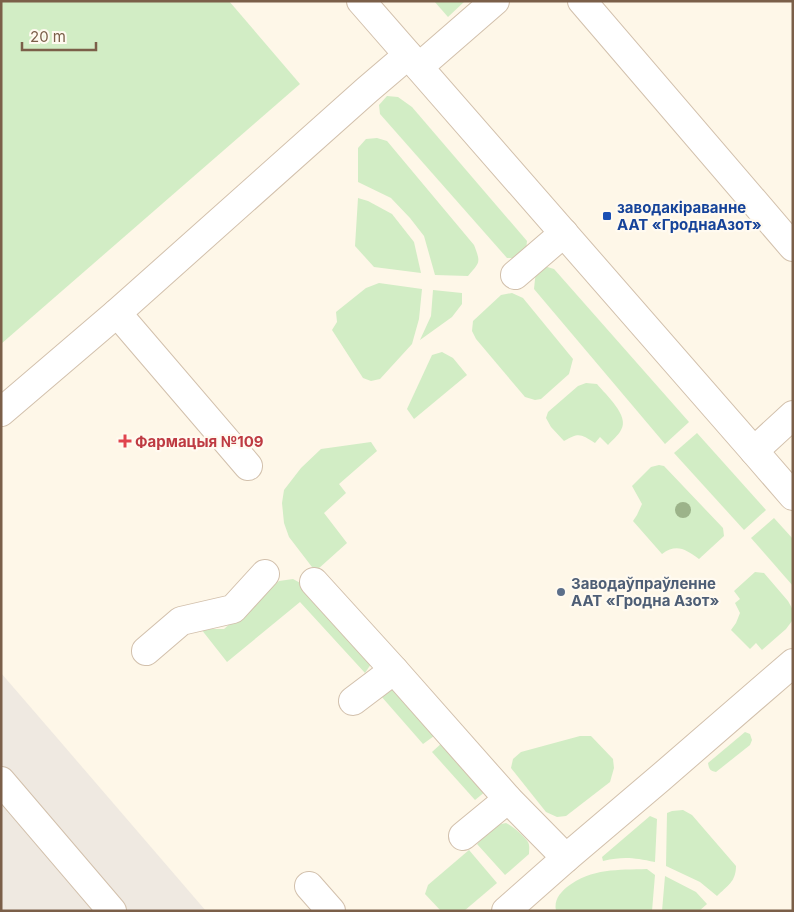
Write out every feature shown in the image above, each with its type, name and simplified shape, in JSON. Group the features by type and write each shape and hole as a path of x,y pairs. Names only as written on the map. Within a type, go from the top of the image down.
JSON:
{"street":[{"path":"361,1 793,496"},
{"path":"1,412 117,313 360,97 414,61 495,1"},
{"path":"582,1 793,248"},
{"path":"515,275 564,233"},
{"path":"117,313 248,466"},
{"path":"754,450 793,415"},
{"path":"146,651 181,620 233,609 265,574"},
{"path":"314,582 508,798 566,858"},
{"path":"506,911 793,664"},
{"path":"353,701 394,670"},
{"path":"1,781 112,911"},
{"path":"463,836 508,798"},
{"path":"309,886 331,911"}],"shaded area":[{"path":"1,673 58,739 206,911 1,911"}],"green space":[{"path":"1,1 229,1 300,84 1,344"},
{"path":"434,1 465,1 448,17"},
{"path":"387,96 398,97 412,107 527,241 526,250 517,258 507,258 380,114 379,105"},
{"path":"377,138 387,141 474,245 478,255 478,262 468,276 435,275 424,236 410,218 391,198 358,182 358,148 366,139"},
{"path":"358,198 368,201 392,214 414,242 421,273 374,267 355,246"},
{"path":"544,266 554,269 689,422 665,444 534,289 536,270"},
{"path":"379,283 422,289 419,319 412,344 380,379 371,381 363,378 332,330 337,322 336,312 366,288"},
{"path":"433,290 462,293 462,304 452,317 420,340 431,316"},
{"path":"512,293 523,298 573,359 569,374 541,399 535,400 525,397 476,339 472,331 473,321 501,295"},
{"path":"442,352 453,358 467,375 414,419 407,409 432,355"},
{"path":"586,383 597,384 620,412 623,424 621,430 608,445 600,437 595,443 580,435 573,436 564,441 551,427 546,418 548,412 578,386"},
{"path":"697,433 766,510 744,530 674,453"},
{"path":"371,442 377,451 339,484 346,493 324,513 347,543 318,569 312,567 289,537 284,523 282,503 284,490 301,468 321,449"},
{"path":"664,466 723,528 724,536 699,559 677,548 662,554 633,521 642,504 632,486 651,467"},
{"path":"774,518 793,539 793,586 751,538"},
{"path":"755,572 764,573 788,601 793,610 792,621 786,629 762,650 756,643 750,649 731,630 740,613 735,603 740,599 734,591"},
{"path":"293,579 304,585 373,661 365,673 300,602 227,662 201,629 224,629 279,581"},
{"path":"391,686 434,736 423,744 381,696"},
{"path":"745,732 750,734 752,740 750,745 716,772 711,770 708,763"},
{"path":"580,736 591,736 613,759 614,768 610,782 566,816 557,817 546,812 511,768 513,759 521,752"},
{"path":"443,742 486,791 475,800 432,752"},
{"path":"683,810 692,815 736,866 733,880 717,896 700,882 666,866 667,813"},
{"path":"650,816 657,819 655,862 629,858 603,861 602,857"},
{"path":"506,823 528,842 529,854 505,875 477,844 497,825"},
{"path":"469,850 497,883 464,911 441,911 425,894 428,885"},
{"path":"647,869 655,875 652,911 556,911 556,900 562,892 586,876 606,871"},
{"path":"665,876 696,892 707,904 699,911 662,911"}],"place":[{"name":"заводакіраванне ААТ «ГроднаАзот»","path":"607,216"},
{"name":"Фармацыя №109","path":"125,441"},
{"name":"Заводаўпраўленне ААТ «Гродна Азот»","path":"561,592"}]}
